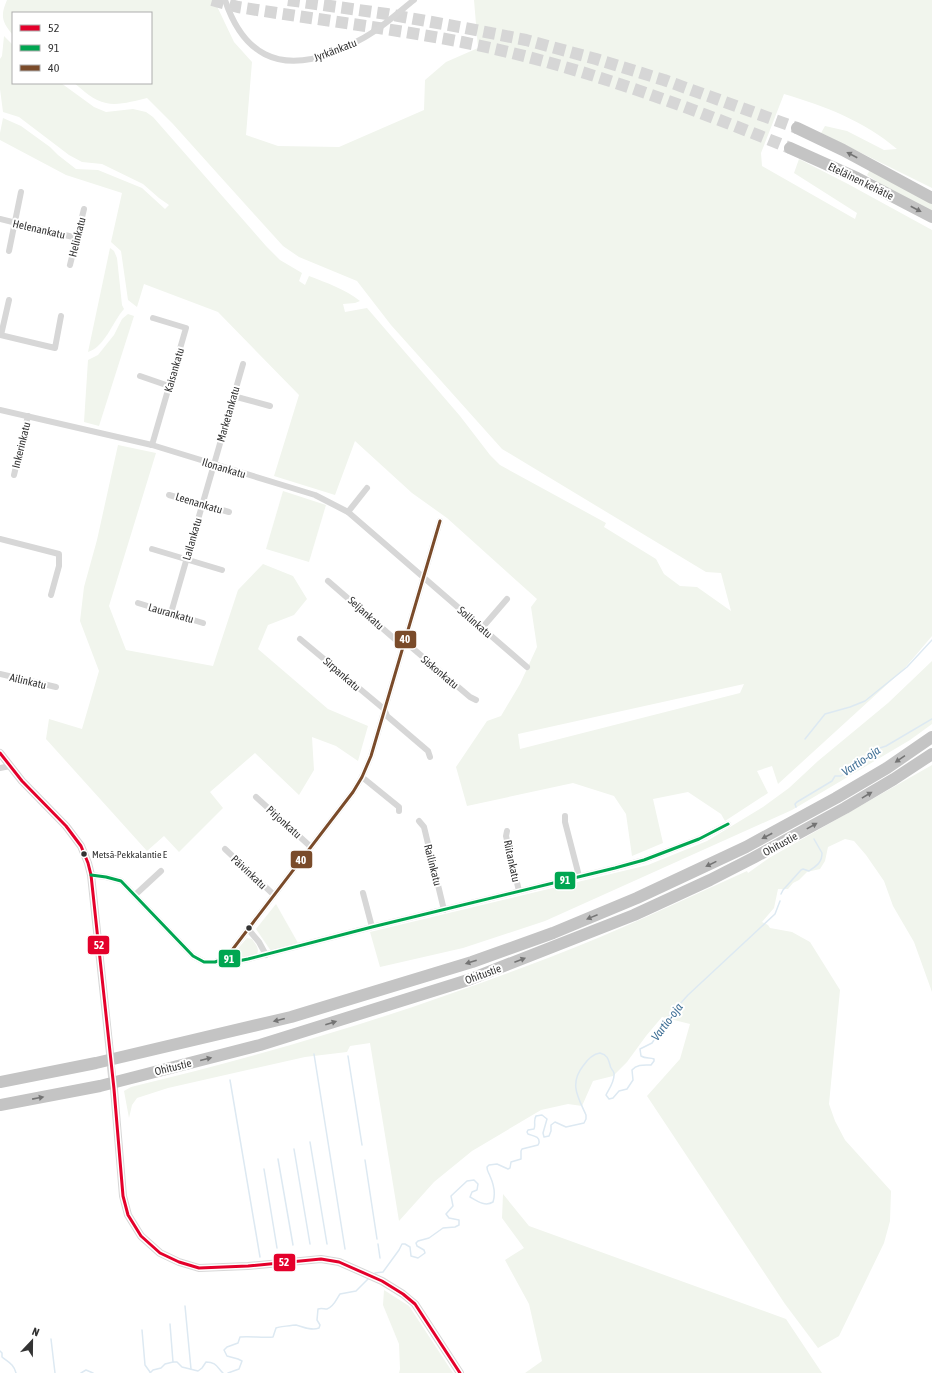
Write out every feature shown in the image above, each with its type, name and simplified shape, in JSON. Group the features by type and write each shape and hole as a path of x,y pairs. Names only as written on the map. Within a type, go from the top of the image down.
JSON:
{"highway":[{"name":"Eteläinen kehätie","path":"797,128 843,150 932,198"},
{"name":"Eteläinen kehätie","path":"790,148 857,178 932,217"},
{"name":"Ohitustie","path":"0,1082 96,1063 291,1017 472,962 553,933 638,898 746,847 829,802 880,772 932,738"},
{"name":"Ohitustie","path":"0,1105 100,1086 260,1045 476,977 634,915 723,874 845,808 894,779 932,754"}],"street":[{"name":"Jyrkänkatu","path":"225,0 233,19 251,45 258,51 271,57 287,61 314,58 355,43 370,34 414,0"},
{"path":"9,251 21,192"},
{"name":"Helinkatu","path":"70,265 84,209"},
{"name":"Helenankatu","path":"0,220 77,238"},
{"path":"9,300 1,335 55,348 61,316"},
{"name":"Kaisankatu","path":"152,445 186,328 153,318"},
{"name":"Marketankatu","path":"213,465 243,364"},
{"path":"140,376 169,386"},
{"path":"233,396 270,406"},
{"name":"Ilonankatu","path":"0,410 152,445 213,465 315,495 348,512 423,577"},
{"name":"Inkerinkatu","path":"14,475 28,416"},
{"name":"Lailankatu","path":"170,613 213,465"},
{"path":"348,512 367,488"},
{"name":"Leenankatu","path":"169,494 229,512"},
{"path":"91,875 106,876 121,882 193,956 204,962 215,962 226,958 353,792 362,777 370,756 440,521"},
{"path":"0,539 59,554 59,566 51,595"},
{"path":"152,549 222,570"},
{"name":"Soilinkatu","path":"423,577 527,667"},
{"name":"Seijankatu","path":"328,581 397,641 404,644"},
{"path":"482,628 507,599"},
{"name":"Laurankatu","path":"138,603 204,623"},
{"name":"Sirpankatu","path":"300,639 384,709 387,716 428,750 430,757"},
{"name":"Siskonkatu","path":"404,644 410,646 470,697 476,700"},
{"name":"Ailinkatu","path":"0,674 56,687"},
{"path":"0,753 22,781 66,826 81,846 88,863 91,875 110,1053"},
{"path":"0,768 10,766"},
{"path":"362,777 399,807 399,811"},
{"name":"Pirjonkatu","path":"256,797 311,847"},
{"path":"565,816 565,822 579,876"},
{"name":"Railinkatu","path":"419,821 424,827 444,910"},
{"path":"226,958 238,961 266,955 372,927 644,860 699,840 728,824"},
{"name":"Riitankatu","path":"507,831 506,836 519,891"},
{"name":"Päivinkatu","path":"225,849 274,894"},
{"path":"135,895 161,871"},
{"path":"363,893 372,927"},
{"path":"248,929 259,942 266,955"},
{"path":"111,1067 112,1076"},
{"path":"114,1089 123,1196 128,1215 141,1236 160,1253 179,1262 199,1268 248,1266 321,1259 339,1262 382,1281 415,1304 460,1373"}],"shaded area":[{"path":"7,0 214,0 234,42 252,62 246,135 278,146 339,147 424,110 425,80 446,62 478,48 474,0 932,0 932,188 821,133 825,126 847,131 884,150 897,149 871,130 858,122 829,109 784,94 761,153 762,166 855,219 857,213 794,173 799,159 932,230 932,636 904,669 778,784 772,766 757,771 768,793 725,821 721,814 688,792 653,799 663,843 632,856 626,814 614,796 573,783 467,806 456,767 487,721 501,716 520,684 537,647 531,607 537,599 447,518 412,493 355,441 335,495 274,476 299,395 218,312 144,284 137,307 128,300 121,251 111,242 122,193 66,175 0,140 3,118 21,126 50,147 76,169 98,170 142,188 165,209 169,205 143,184 102,164 82,162 69,155 19,117 3,112 0,89 0,59 2,56 4,36 12,44 12,84 62,84 94,107 106,112 133,109 146,112 153,117 266,246 280,260 302,273 299,281 305,285 309,276 342,290 360,301 343,304 345,312 367,308 500,465 606,523 604,527 656,559 664,574 680,586 697,587 731,611 721,573 706,572 502,449 391,325 357,281 299,257 283,246 173,124 147,98 121,104 111,104 93,98 75,84 152,84 152,12 12,12 12,34 4,22 3,10","holes":["744,684 740,693 520,749 518,734"]},
{"path":"870,170 932,204 932,212 887,188 867,175"},
{"path":"110,248 114,251 117,258 122,305 124,309 99,345 88,352"},
{"path":"128,314 134,316 99,426 84,422 88,360 98,355 114,335 122,319"},
{"path":"118,445 156,453 109,606 126,650 213,666 238,590 263,564 293,576 307,599 294,615 268,625 258,649 328,709 368,726 358,761 336,746 312,737 314,770 299,795 255,753 210,792 223,808 179,852 164,836 147,851 46,739 49,719 82,729 99,671 80,621 84,587 97,540"},
{"path":"283,491 326,505 309,562 266,549"},
{"path":"932,661 932,724 910,740 792,810 545,921 463,948 380,967 370,932 648,865 707,841 763,807 789,788 818,761 888,703"},
{"path":"932,765 932,992 914,942 893,906 884,881 854,841 845,839 828,847 825,861 820,869 807,872 788,889 778,889 774,908 762,922 770,928 792,932 810,942 840,990 829,1104 835,1121 845,1140 891,1191 890,1221 884,1243 839,1336 818,1348 785,1304 647,1096 680,1059 690,1024 662,1017 627,1062 613,1076 593,1081 582,1106 568,1104 541,1110 472,1151 434,1182 399,1221 370,1043 350,1046 347,1052 305,1057 168,1088 137,1098 132,1105 129,1118 124,1091 131,1087 254,1055 355,1026 466,988 598,938 747,871 748,873 769,858"},
{"path":"276,904 298,943 271,951 256,929"},
{"path":"247,938 252,939 258,951 256,955 239,958 234,953"},
{"path":"503,1194 529,1226 786,1319 822,1373 525,1373 542,1361 529,1304 505,1260 524,1248 502,1218"},
{"path":"384,1290 409,1306 453,1373 399,1373 399,1344 383,1305"}],"waterway":[{"path":"805,739 825,714 865,701 907,667 932,640"},
{"name":"Vartio-oja","path":"796,807 795,804 797,802 832,781 835,776 841,776 880,748 932,719"},
{"name":"Vartio-oja","path":"781,894 801,870 803,869 809,871 820,862 822,853 814,839"},
{"name":"Vartio-oja","path":"375,1273 383,1272 402,1244 410,1247 411,1256 418,1258 425,1253 424,1250 417,1246 416,1243 418,1241 429,1238 443,1228 455,1227 459,1225 459,1220 449,1218 446,1214 453,1206 451,1196 467,1181 474,1180 478,1184 477,1190 472,1192 470,1197 484,1204 493,1202 494,1189 487,1167 489,1165 497,1164 508,1169 510,1168 511,1162 521,1159 522,1149 538,1145 538,1139 527,1132 528,1130 534,1129 536,1116 542,1115 547,1119 543,1133 544,1137 549,1136 551,1125 555,1122 566,1127 584,1123 586,1115 576,1090 576,1079 583,1066 593,1056 600,1053 606,1056 614,1073 613,1082 606,1095 609,1099 613,1098 619,1091 627,1089 633,1080 632,1070 638,1066 651,1065 654,1061 652,1058 641,1056 640,1049 652,1043 658,1034 661,1025 688,995 775,914 780,901"},
{"path":"314,1054 345,1249"},
{"path":"348,1056 362,1145"},
{"path":"230,1080 260,1257"},
{"path":"310,1142 327,1244"},
{"path":"294,1149 310,1244"},
{"path":"278,1159 293,1245"},
{"path":"365,1160 377,1239"},
{"path":"264,1169 277,1248"},
{"path":"378,1244 380,1258"},
{"name":"Vartio-oja","path":"228,1373 239,1369 242,1361 227,1356 224,1350 227,1347 238,1343 240,1337 273,1337 276,1328 292,1325 310,1329 319,1328 320,1325 317,1320 318,1309 329,1308 340,1294 356,1291 368,1279"},
{"path":"185,1306 191,1369"},
{"path":"170,1324 173,1362"},
{"path":"142,1330 145,1365 150,1372"},
{"path":"51,1339 55,1373"},
{"name":"Vartio-oja","path":"0,1351 2,1353 2,1357 12,1365 16,1373"},
{"name":"Vartio-oja","path":"150,1373 153,1370 161,1368 165,1364 173,1362 177,1362 182,1367 198,1371 206,1362 209,1362 216,1365 223,1373"},
{"name":"Vartio-oja","path":"81,1373 86,1370 93,1373"}],"tunnel":[{"path":"212,0 238,7 434,37 504,51 629,87 710,116 790,148"},
{"path":"288,0 387,14 526,40 596,59 664,80 797,128"}],"transit line":[{"name":"40","path":"226,958 353,792 362,777 371,756 440,521"},
{"name":"52","path":"0,753 22,781 66,826 81,846 88,863 91,875 114,1089 123,1196 128,1215 141,1236 160,1253 179,1262 199,1268 248,1266 321,1259 339,1262 382,1281 403,1294 415,1304 460,1373"},
{"name":"91","path":"91,875 121,881 193,956 204,962 215,962 226,958 238,961 644,860 699,839 728,824"}],"place":[{"name":"Metsä-Pekkalantie E","path":"84,854"}]}
